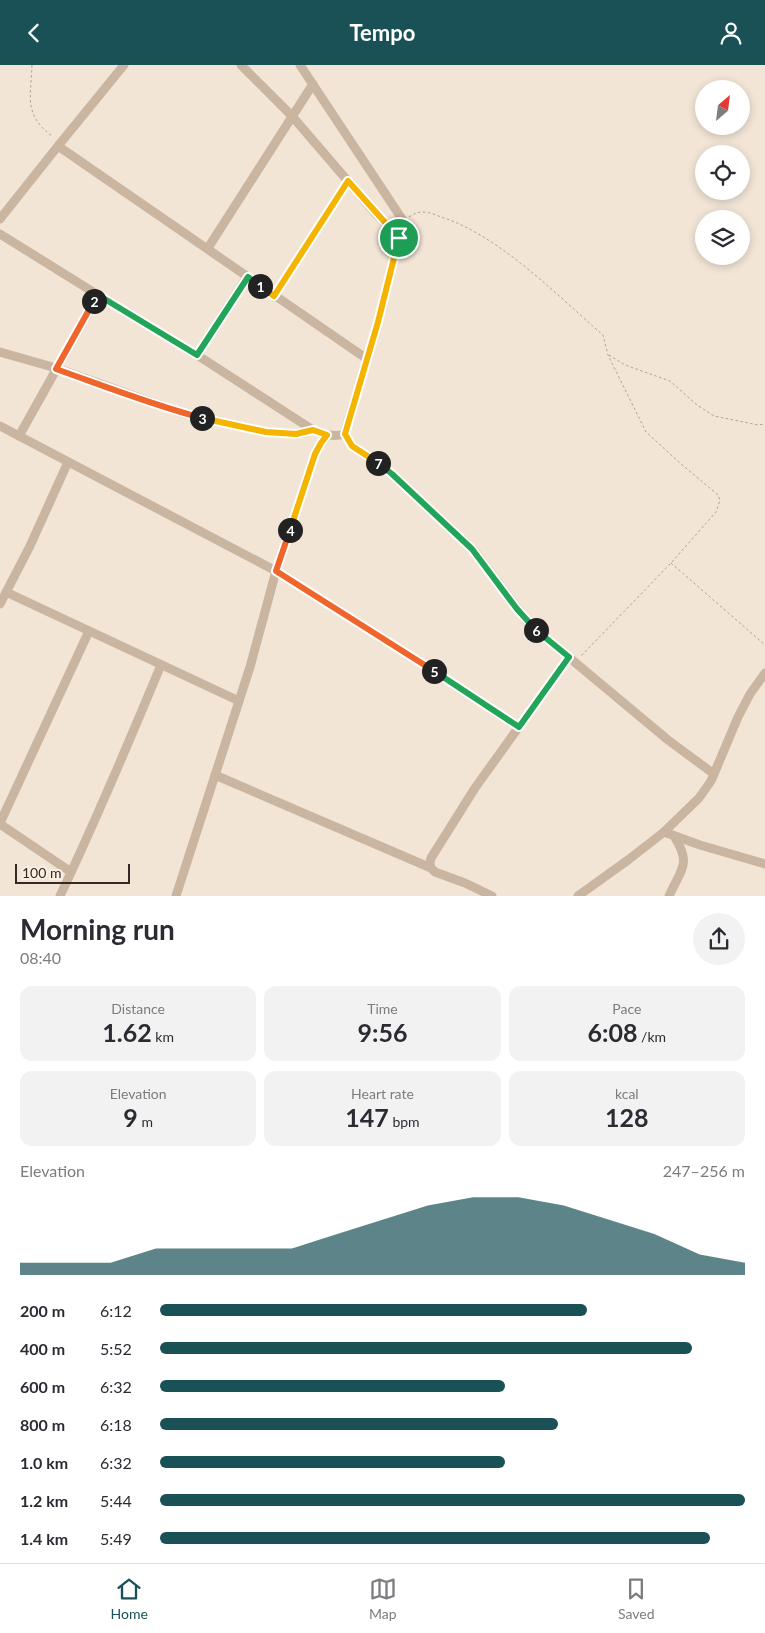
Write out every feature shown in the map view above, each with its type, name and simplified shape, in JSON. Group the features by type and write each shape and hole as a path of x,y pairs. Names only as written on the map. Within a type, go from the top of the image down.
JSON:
{"street":[{"path":"0,219 124,65"},
{"path":"241,65 292,116 399,238"},
{"path":"300,65 402,219 399,238 367,359 345,434 352,446 392,474 472,549 529,624 668,740 714,774"},
{"path":"208,248 313,84"},
{"path":"59,144 274,296 367,359"},
{"path":"274,296 348,181"},
{"path":"0,234 197,355 313,430 327,435 337,436 345,434"},
{"path":"197,355 248,277"},
{"path":"19,436 98,295"},
{"path":"0,352 56,369 182,413 266,432 296,434 313,430"},
{"path":"0,426 276,571 519,727"},
{"path":"176,895 250,667 276,571 315,454 327,435"},
{"path":"0,604 30,546 68,462"},
{"path":"6,592 239,701"},
{"path":"71,872 0,824 89,631"},
{"path":"431,868 431,857 476,788 519,727 572,659"},
{"path":"60,895 133,733 161,665"},
{"path":"578,895 664,832 700,798 711,781 738,717 750,694 765,673"},
{"path":"215,775 431,868 435,872 492,895"},
{"path":"664,832 700,845 765,864"},
{"path":"670,895 684,862 683,851 674,836"}],"path":[{"path":"32,65 29,97 31,113 44,130 59,144"},
{"path":"402,225 409,217 425,211 449,219 488,240 539,279 603,335 608,355 646,431 718,495 720,500 716,512 670,563 572,659"},
{"path":"608,355 625,365 670,381 697,405 714,416 765,425"},
{"path":"670,563 765,645"}],"route":[{"path":"348,181 399,238 378,322 345,434 352,446 392,474 472,549 529,624 569,657 519,727 276,571 315,454 327,435 313,430 296,434 266,432 231,425 182,413 56,369 98,295 197,355 248,277 274,296 348,181"}]}
